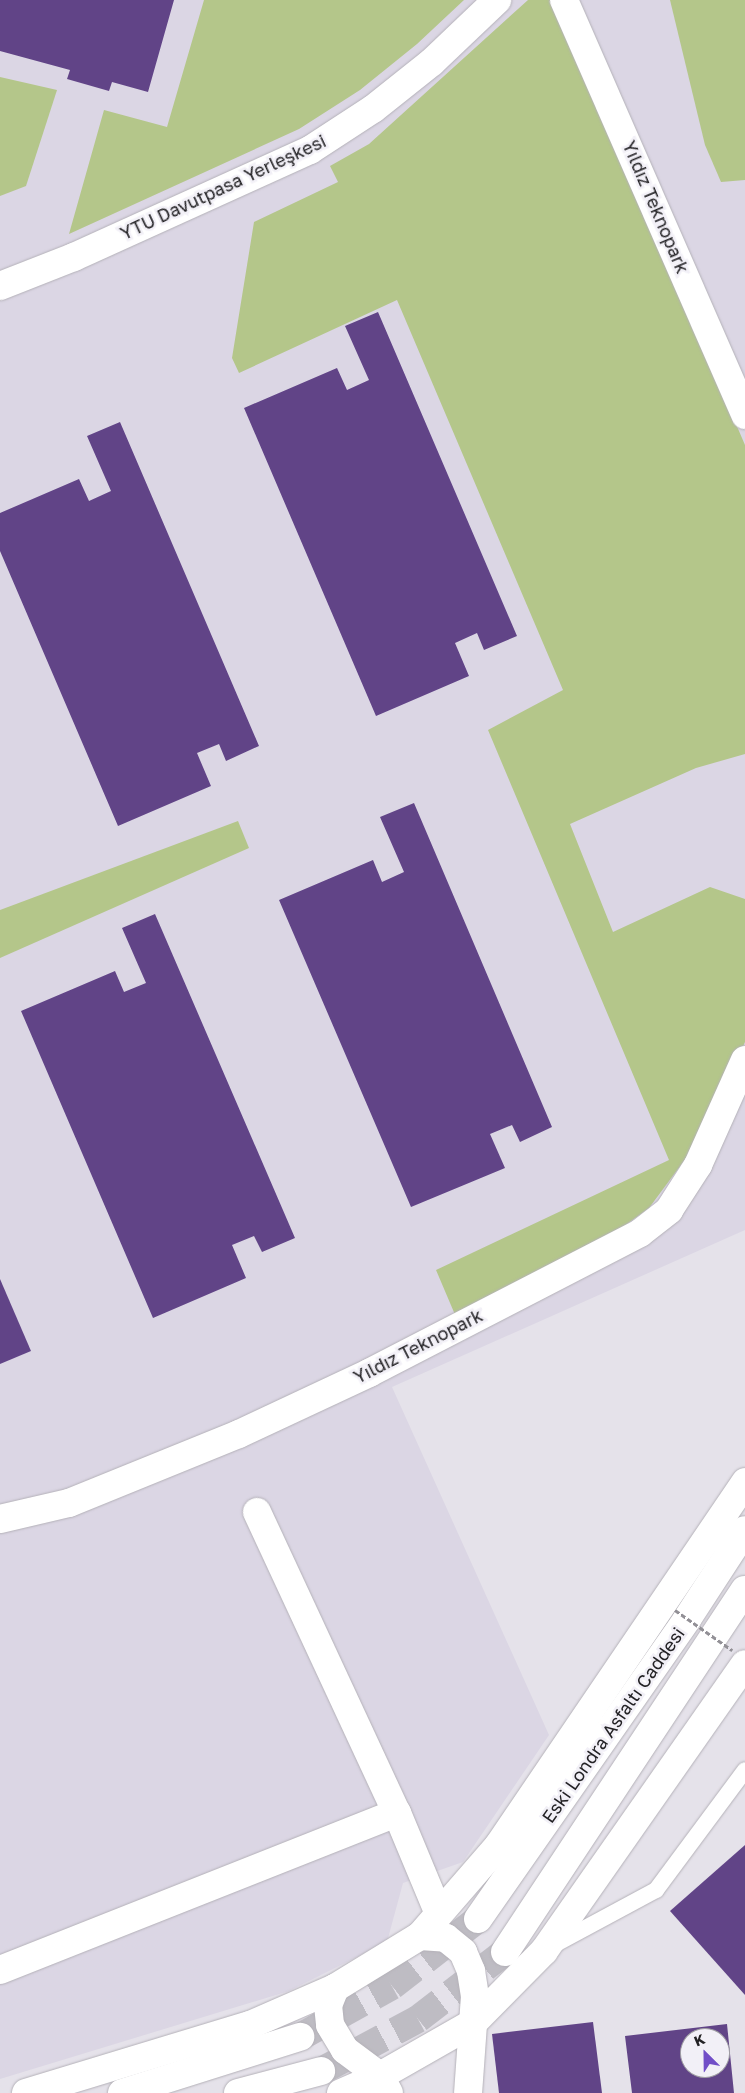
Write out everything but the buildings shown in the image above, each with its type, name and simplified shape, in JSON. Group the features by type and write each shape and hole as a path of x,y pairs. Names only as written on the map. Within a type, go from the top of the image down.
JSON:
{"main road":[{"name":"YTU Davutpasa Yerleşkesi","path":"0,286 74,257 310,150 381,103 432,62 497,0"},
{"name":"Yıldız Teknopark","path":"564,0 745,415"},
{"name":"Yıldız Teknopark","path":"0,1519 69,1503 239,1434 369,1373 640,1233 669,1210 698,1165 745,1060"},
{"path":"26,2093 250,2025 335,1988 420,1936 498,1846 745,1482"},
{"path":"257,1512 397,1813 439,1914"},
{"name":"Eski Londra Asfaltı Caddesi","path":"478,1919 687,1619 745,1530"},
{"name":"Eski Londra Asfaltı Caddesi","path":"505,1952 745,1590"},
{"path":"341,2093 385,2084 473,2023 544,1951 738,1657"},
{"path":"0,1970 397,1813"},
{"path":"420,1936 446,1938 463,1952 475,1996 468,2093"},
{"path":"335,1988 328,2005 330,2025 345,2050 385,2084"},
{"path":"122,2093 300,2037"},
{"path":"238,2093 321,2071"}],"lane":[{"path":"544,1951 656,1890 745,1770"}],"path":[{"path":"675,1610 738,1657"}],"shaded area":[{"path":"0,0 745,0 745,1230 392,1387 549,1735 463,1862 403,1883 387,1942 289,1991 0,2079"}],"green space":[{"path":"204,0 464,0 417,44 360,90 299,129 69,234 104,110 167,127"},
{"path":"528,0 554,0 745,445 745,754 696,768 570,824 613,932 710,887 745,899 745,1042 701,1138 649,1208 602,1242 456,1317 436,1270 669,1160 488,730 563,690 397,300 239,373 232,358 254,222 338,182 330,166 369,144"},
{"path":"670,0 745,0 745,180 721,182 705,145"},
{"path":"0,77 57,90 26,186 0,196"},
{"path":"238,821 249,848 0,958 0,910"}],"tunnel":[{"path":"300,2037 392,1986 478,1919"},
{"path":"321,2071 418,2019 505,1952"}]}
